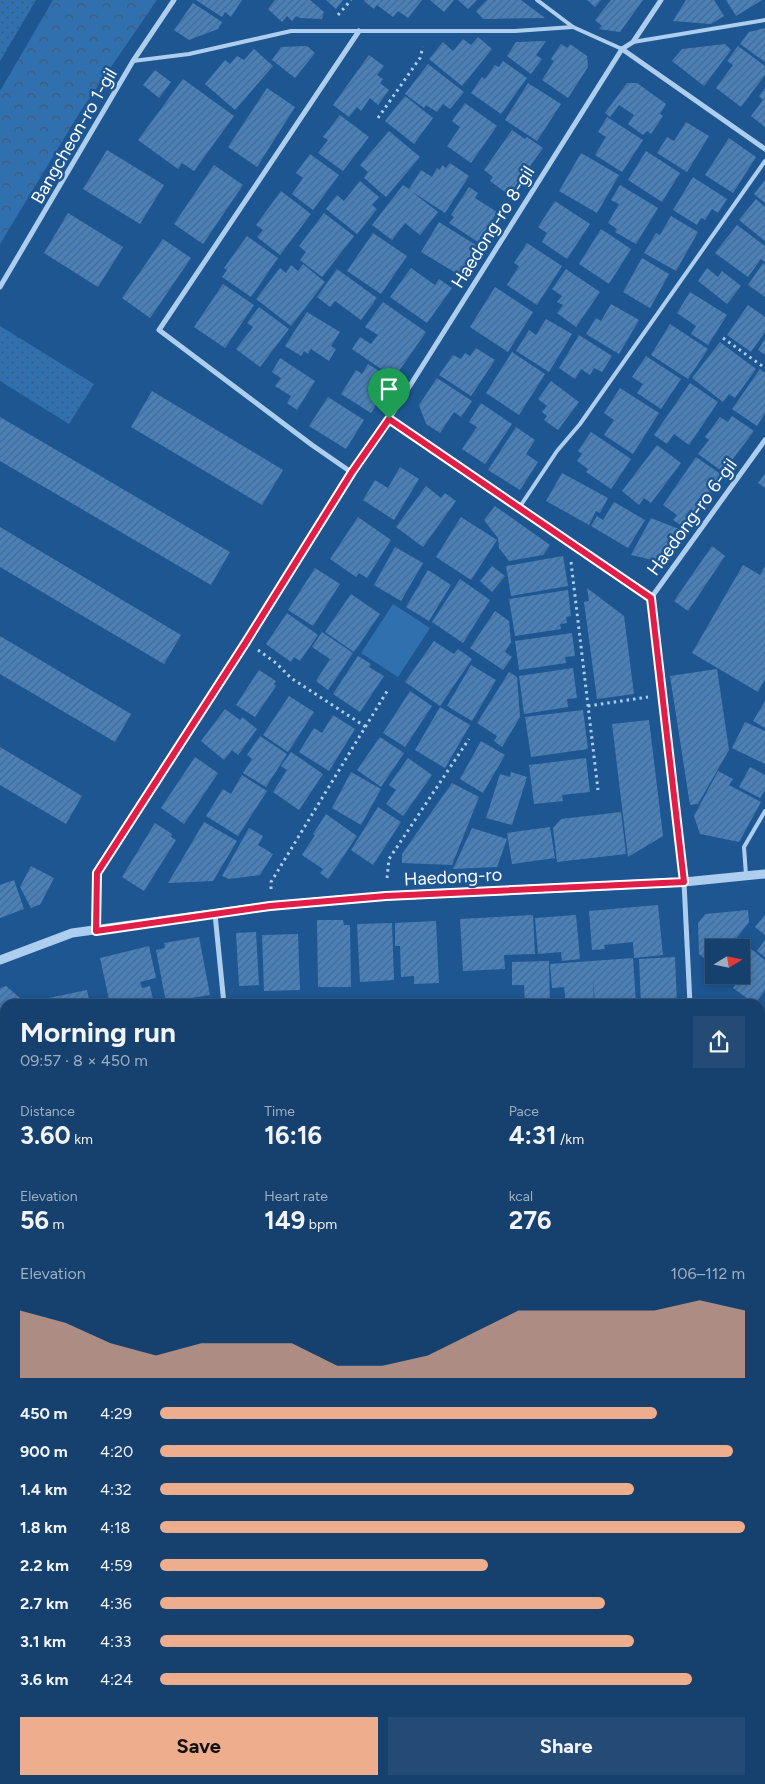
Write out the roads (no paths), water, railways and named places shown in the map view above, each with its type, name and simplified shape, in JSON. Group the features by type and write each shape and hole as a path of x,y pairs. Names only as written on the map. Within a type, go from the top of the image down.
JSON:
{"street":[{"name":"Bangcheon-ro 1-gil","path":"0,287 133,61 174,0"},
{"name":"Haedong-ro 8-gil","path":"96,931 97,873 246,642 352,472 389,419 622,49 633,42 660,0"},
{"path":"352,472 312,445 160,330 359,31"},
{"path":"622,49 765,149"},
{"path":"389,419 651,598"},
{"name":"Haedong-ro 6-gil","path":"690,999 684,882 664,695 651,598 765,440"},
{"name":"Haedong-ro","path":"0,960 72,933 270,906 386,896 684,882 765,874"},
{"path":"216,914 224,999"}],"lane":[{"path":"537,0 573,27 622,49"},
{"path":"633,42 765,20"},
{"path":"133,61 189,54 292,31 515,31 573,27"},
{"path":"519,508 557,451 580,424 765,161"},
{"path":"746,875 744,847 765,811"}]}
